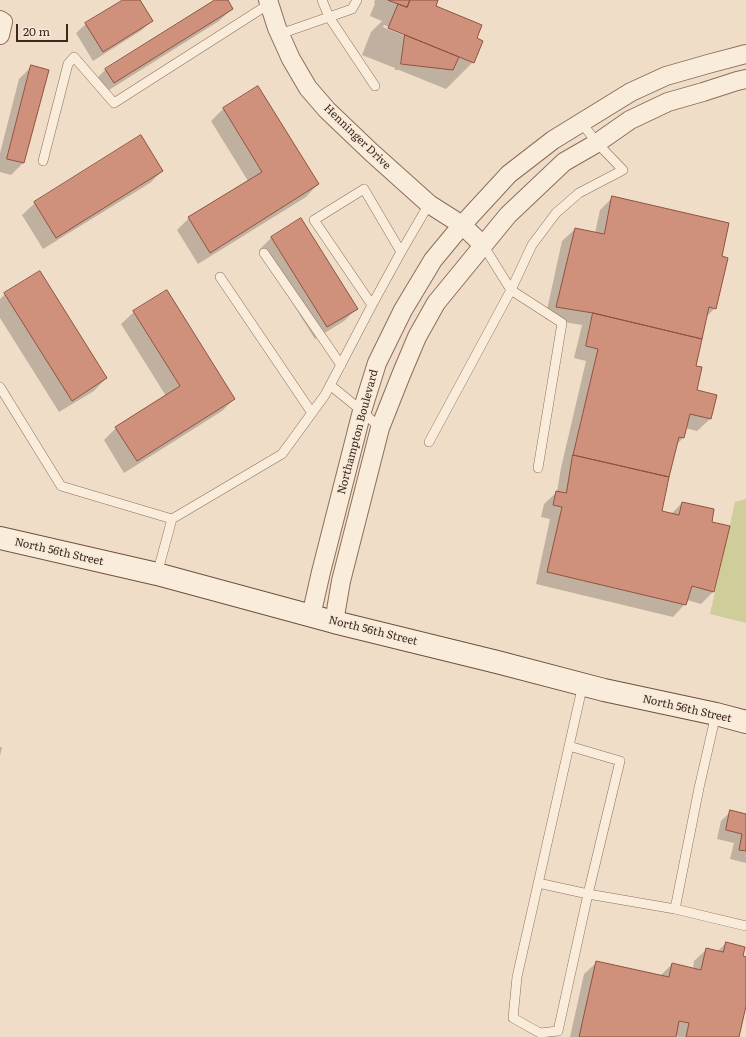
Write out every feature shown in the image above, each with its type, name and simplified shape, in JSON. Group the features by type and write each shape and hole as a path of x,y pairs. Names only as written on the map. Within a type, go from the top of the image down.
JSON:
{"street":[{"name":"Henninger Drive","path":"269,2 280,34 291,59 308,88 327,110 429,204 462,225 483,245"},
{"name":"Northampton Boulevard","path":"311,616 362,411 377,363 403,310 433,260 462,225 509,174 552,140 631,92 666,76 746,54"},
{"name":"Northampton Boulevard","path":"334,622 341,581 380,428 409,356 436,303 508,215 564,162 597,143 630,120 668,102 737,80 746,79"},
{"name":"North 56th Street","path":"0,538 157,574 334,622 604,690 716,714 746,722"}],"lane":[{"path":"322,0 329,17 375,86"},
{"path":"280,34 352,9 357,0"},
{"path":"43,161 68,64 74,57 114,103 269,2"},
{"path":"429,442 511,290 532,245 556,213 580,194 622,170 597,143 581,122"},
{"path":"372,305 314,220 364,189 401,252"},
{"path":"157,574 172,519 282,454 325,395 372,305 429,204"},
{"path":"483,245 511,290 562,324 538,468"},
{"path":"264,253 341,365"},
{"path":"220,277 312,413"},
{"path":"330,385 380,428"},
{"path":"0,387 61,486 172,519"},
{"path":"569,746 620,761 588,894 558,1031 540,1033 513,1018 517,977 538,883 583,684"},
{"path":"675,909 699,788 716,714"},
{"path":"538,883 588,894 675,909 746,926"}],"shaded area":[{"path":"746,499 746,623 710,614 735,502"}],"building":[{"path":"123,0 140,0 153,21 103,52 85,23"},
{"path":"215,0 228,0 233,9 114,83 105,69"},
{"path":"388,0 410,0 407,7"},
{"path":"410,0 438,0 436,6 482,25 477,38 483,41 474,63 388,28 398,4 407,7"},
{"path":"405,35 459,57 453,70 401,64"},
{"path":"31,65 49,70 24,163 7,159"},
{"path":"258,86 319,184 210,253 188,217 262,172 223,108"},
{"path":"141,135 163,171 56,238 34,202"},
{"path":"612,196 729,223 722,256 728,258 716,309 709,307 702,339 593,313 556,307 575,228 604,234"},
{"path":"301,218 358,309 327,327 271,237"},
{"path":"40,271 107,378 72,401 4,293"},
{"path":"167,290 235,399 137,461 115,427 180,386 133,311"},
{"path":"593,313 702,339 696,366 702,367 697,390 717,395 711,419 690,414 684,438 679,437 669,477 573,455 598,349 586,346"},
{"path":"573,455 669,477 662,511 679,515 682,502 714,509 712,522 730,526 714,592 692,586 686,605 547,572 562,507 553,505 556,491 566,493"},
{"path":"730,810 746,814 746,851 739,850 742,834 726,830"},
{"path":"726,942 745,947 743,956 746,957 746,1006 739,1037 686,1037 689,1023 679,1021 676,1037 579,1037 596,961 669,977 672,963 701,970 706,948 723,952"}]}
